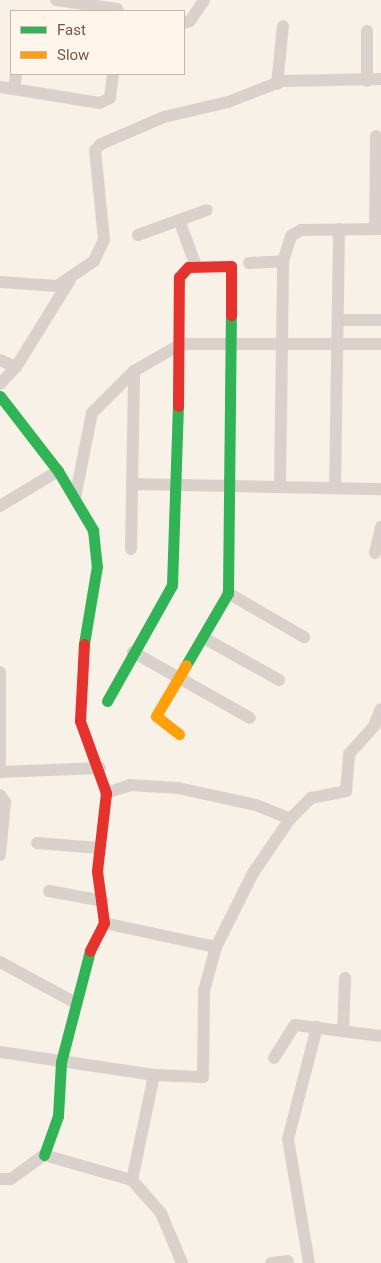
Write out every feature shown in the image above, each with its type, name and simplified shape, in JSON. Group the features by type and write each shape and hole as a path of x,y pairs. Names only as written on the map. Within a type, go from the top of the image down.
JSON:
{"street":[{"path":"56,0 117,7"},
{"path":"185,23 190,22 204,0"},
{"path":"277,84 283,26"},
{"path":"367,31 367,81"},
{"path":"14,89 16,75"},
{"path":"0,86 105,102 111,94 113,75"},
{"path":"0,282 57,286 94,261 104,240 95,150 101,144 164,117 228,102 287,80 367,81 381,79"},
{"path":"280,487 283,261 297,231 378,229 376,136"},
{"path":"138,234 207,210"},
{"path":"179,220 196,266"},
{"path":"335,488 339,229"},
{"path":"250,263 283,261"},
{"path":"107,701 175,577 179,485 181,344 179,277 184,269 196,266 231,266 231,486 228,593 204,638 156,716 179,734"},
{"path":"0,384 16,367 71,278"},
{"path":"338,320 381,320"},
{"path":"75,498 88,422 98,404 134,370 181,344 282,342 381,344"},
{"path":"0,360 16,367"},
{"path":"131,549 134,370"},
{"path":"0,396 58,471 93,530 96,545 80,721 100,768 106,793 99,848 104,924 89,953 74,1002 61,1062 58,1116 44,1155 11,1179 0,1178"},
{"path":"0,506 58,471"},
{"path":"132,484 381,488"},
{"path":"375,553 381,527"},
{"path":"228,593 304,637"},
{"path":"204,638 279,680"},
{"path":"133,652 250,718"},
{"path":"0,672 0,772 100,768"},
{"path":"0,1052 154,1075 203,1077 204,991 216,947 253,873 290,819 311,798 346,791 349,754 374,726 381,709"},
{"path":"106,793 130,785 178,788 256,805 290,819"},
{"path":"0,795 5,802 0,855"},
{"path":"37,843 99,848"},
{"path":"50,891 103,901"},
{"path":"104,924 216,947"},
{"path":"0,962 74,1002"},
{"path":"343,1031 344,978"},
{"path":"274,1058 292,1026 317,1027 381,1036"},
{"path":"309,1263 288,1139 317,1027"},
{"path":"132,1180 154,1075"},
{"path":"44,1155 132,1180 161,1213 182,1263"},
{"path":"270,1263 288,1261"}],"traffic: fast":[{"path":"186,665 228,593 231,315"},
{"path":"0,396 58,471 93,530 97,566 84,644"},
{"path":"107,701 172,585 178,406"},
{"path":"44,1155 58,1116 61,1062 90,951"}],"traffic: slow":[{"path":"179,734 156,716 186,665"}],"traffic: jam":[{"path":"178,406 179,277 188,267 231,266 231,315"},
{"path":"84,644 80,721 106,793 97,871 104,923 90,951"}]}
